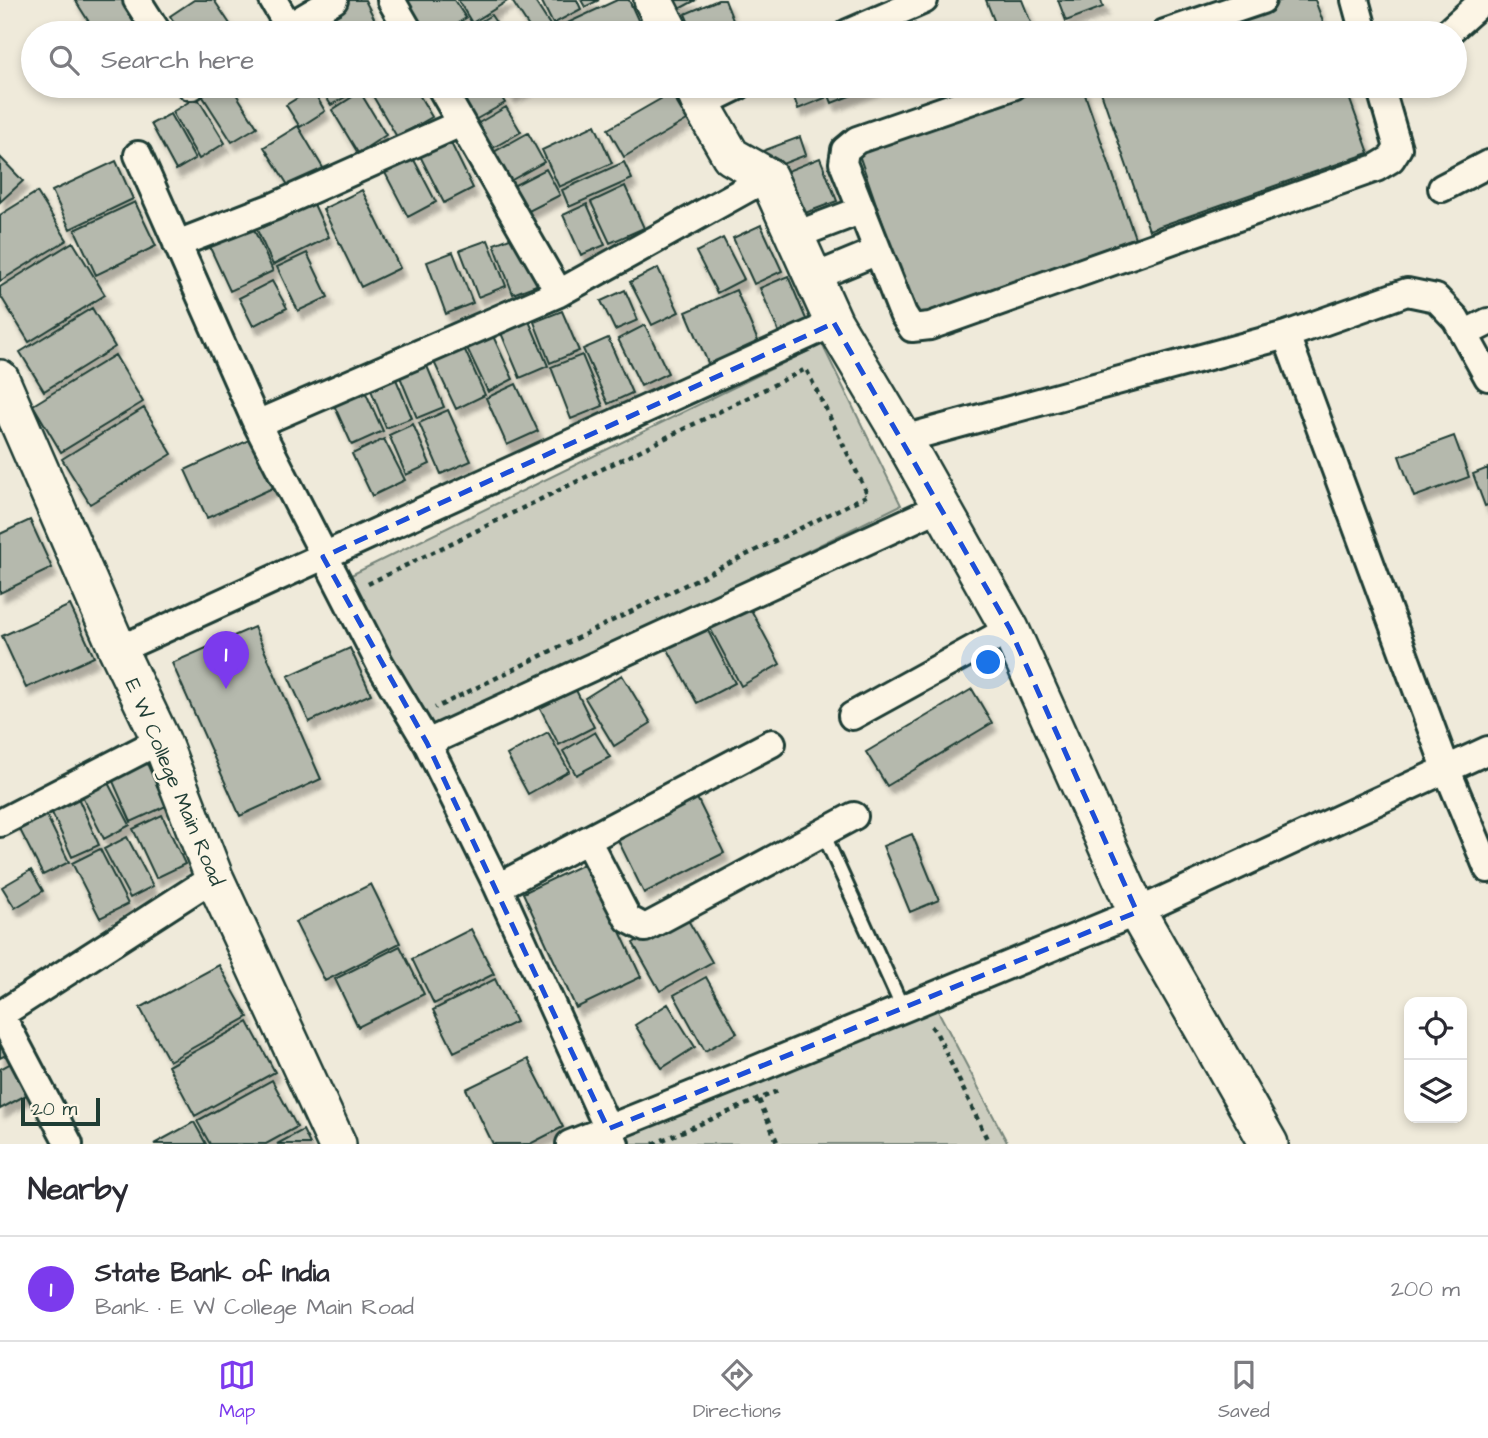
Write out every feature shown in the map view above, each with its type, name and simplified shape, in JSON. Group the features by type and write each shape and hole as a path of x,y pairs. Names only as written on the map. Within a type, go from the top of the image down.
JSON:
{"street":[{"path":"137,0 150,21"},
{"path":"273,0 281,21"},
{"path":"299,21 334,0"},
{"path":"391,0 403,21"},
{"path":"653,0 664,21"},
{"path":"867,21 890,6 924,0"},
{"path":"1201,21 1262,0"},
{"path":"1355,0 1361,21"},
{"path":"1460,21 1483,0"},
{"path":"447,98 559,293"},
{"path":"699,98 731,156 768,177 834,323 1010,629 1137,912 1269,1144"},
{"path":"978,98 857,139 845,149 844,163 903,314 912,328 930,326 1376,169 1391,159 1398,148 1383,98"},
{"path":"177,244 275,206 461,123"},
{"path":"138,155 257,424 380,664 427,743 498,887 611,1137"},
{"path":"1442,187 1488,164"},
{"path":"257,424 559,293 768,177"},
{"path":"796,235 862,210"},
{"path":"815,276 878,251"},
{"path":"903,439 1286,335 1407,292 1436,298 1456,319 1488,377"},
{"path":"1464,334 1488,322"},
{"path":"118,650 834,323"},
{"path":"1286,335 1446,768 1488,869"},
{"name":"E W College Main Road","path":"0,379 118,650 161,740 214,877 337,1144"},
{"path":"427,743 940,507"},
{"path":"852,716 1010,629"},
{"path":"0,823 161,740"},
{"path":"498,887 772,743"},
{"path":"570,1144 611,1137 903,1009 1137,912 1488,750"},
{"path":"587,840 628,919 645,928 854,816"},
{"path":"69,1144 1,1015 214,877"}],"lane":[{"path":"823,832 903,1009"}],"path":[{"path":"373,595 368,584 806,369 867,495 429,710"},
{"path":"924,1027 931,1026 937,1034 987,1144"},
{"path":"653,1144 784,1088"},
{"path":"759,1100 778,1144"}],"highlighted area":[{"path":"834,323 1010,629 1137,912 608,1129 427,743 323,557"}],"shaded area":[{"path":"822,344 901,505 424,739 345,578"},
{"path":"935,1005 1008,1144 625,1144 620,1135"}],"building":[{"path":"75,0 132,0 145,21 88,21"},
{"path":"194,0 214,0 228,21 173,21 170,16"},
{"path":"346,0 365,0 376,21 324,21 320,14"},
{"path":"405,0 454,0 466,18 461,21 414,21"},
{"path":"458,0 509,0 475,21 471,21"},
{"path":"534,0 547,21 525,21 512,1"},
{"path":"541,0 577,0 581,9 559,21 552,21"},
{"path":"581,0 599,0 585,7"},
{"path":"617,0 629,0 638,21 572,21"},
{"path":"675,0 696,0 679,9"},
{"path":"718,0 725,0 733,21 688,21 685,14"},
{"path":"986,0 1022,0 1030,21 994,21"},
{"path":"1058,0 1101,0 1103,7 1066,21"},
{"path":"1282,0 1315,0 1323,21 1222,21"},
{"path":"491,15 495,21 482,21"},
{"path":"198,98 225,143 199,159 172,112"},
{"path":"204,98 239,98 257,127 232,142"},
{"path":"297,98 317,98 325,111 300,127 286,105"},
{"path":"327,98 343,98 331,105"},
{"path":"351,98 364,98 386,135 358,153 332,110"},
{"path":"374,98 421,98 432,117 397,137"},
{"path":"451,98 502,98 505,103 466,125"},
{"path":"662,98 674,98 687,120 624,157 608,129"},
{"path":"794,98 825,98 798,109"},
{"path":"830,98 845,98 832,103"},
{"path":"1004,98 1086,98 1135,238 915,316 857,149"},
{"path":"1103,98 1349,98 1369,153 1149,230"},
{"path":"506,107 521,132 484,153 470,128"},
{"path":"170,114 195,159 176,170 151,124"},
{"path":"595,125 612,163 559,187 542,150"},
{"path":"298,126 326,173 293,193 264,147"},
{"path":"528,133 544,162 501,186 485,157"},
{"path":"800,137 806,155 764,171 757,153"},
{"path":"449,139 473,188 444,203 419,154"},
{"path":"412,156 436,202 408,217 384,171"},
{"path":"0,157 23,181 0,202"},
{"path":"820,158 837,201 792,218 775,176"},
{"path":"116,161 133,199 70,229 52,191"},
{"path":"624,162 632,179 569,207 562,190"},
{"path":"546,169 560,195 525,213 511,187"},
{"path":"625,186 644,228 610,243 591,202"},
{"path":"362,190 400,268 361,287 323,209"},
{"path":"37,192 67,240 0,281 0,215"},
{"path":"135,202 156,246 96,275 75,230"},
{"path":"313,202 329,237 273,265 257,230"},
{"path":"587,204 605,245 581,255 563,215"},
{"path":"249,219 273,271 230,291 206,239"},
{"path":"761,225 782,271 754,284 733,238"},
{"path":"520,234 539,284 513,294 494,244"},
{"path":"723,238 744,279 717,293 696,252"},
{"path":"488,240 506,286 478,297 460,250"},
{"path":"73,242 105,295 29,342 0,295 0,287"},
{"path":"453,252 473,303 446,314 427,262"},
{"path":"307,253 328,297 298,311 277,267"},
{"path":"658,268 679,312 652,325 630,282"},
{"path":"788,276 808,324 780,335 760,288"},
{"path":"272,281 287,308 253,326 239,298"},
{"path":"625,290 638,320 615,330 601,301"},
{"path":"736,290 761,348 711,370 686,312"},
{"path":"92,308 115,347 44,391 20,352"},
{"path":"562,311 579,351 550,363 534,322"},
{"path":"529,321 548,366 520,378 501,333"},
{"path":"645,325 668,373 641,386 618,339"},
{"path":"493,336 513,379 488,392 467,348"},
{"path":"608,338 632,393 608,404 583,349"},
{"path":"464,348 485,395 456,409 434,362"},
{"path":"115,355 143,402 61,452 33,405"},
{"path":"582,355 603,406 571,419 551,367"},
{"path":"427,366 444,407 417,418 400,377"},
{"path":"396,379 412,418 386,428 371,390"},
{"path":"516,384 538,431 507,445 486,398"},
{"path":"364,389 383,431 352,445 333,403"},
{"path":"144,408 172,454 90,504 62,459"},
{"path":"448,410 471,461 441,474 419,423"},
{"path":"413,424 430,464 406,475 389,435"},
{"path":"1454,436 1469,477 1414,497 1399,456"},
{"path":"253,438 275,487 207,518 185,470"},
{"path":"384,439 405,480 372,496 352,454"},
{"path":"1488,468 1488,505 1485,506 1473,474"},
{"path":"30,520 52,568 0,593 0,534"},
{"path":"70,605 94,657 26,688 2,636"},
{"path":"749,606 780,664 741,686 710,628"},
{"path":"705,625 735,683 697,703 666,646"},
{"path":"254,627 321,779 240,816 172,663"},
{"path":"350,648 371,694 309,722 288,676"},
{"path":"622,675 651,723 614,746 585,698"},
{"path":"972,689 992,723 887,786 866,752"},
{"path":"576,690 594,727 559,745 540,708"},
{"path":"548,732 569,771 528,794 507,755"},
{"path":"595,732 610,757 576,775 563,751"},
{"path":"146,761 166,806 131,822 111,777"},
{"path":"105,777 130,825 104,839 79,790"},
{"path":"75,791 99,845 72,857 48,804"},
{"path":"694,792 724,853 644,893 614,832"},
{"path":"42,806 69,862 43,875 15,820"},
{"path":"162,815 185,864 156,878 133,829"},
{"path":"912,834 939,900 910,912 883,846"},
{"path":"127,837 153,886 130,898 104,849"},
{"path":"100,849 128,904 100,918 72,863"},
{"path":"588,862 641,977 576,1008 523,893"},
{"path":"31,870 43,891 15,908 2,887"},
{"path":"371,884 400,943 325,981 295,922"},
{"path":"684,913 712,962 660,991 633,943"},
{"path":"471,929 494,974 434,1004 412,959"},
{"path":"400,946 424,994 358,1027 335,979"},
{"path":"219,965 248,1017 169,1061 140,1008"},
{"path":"706,977 737,1033 705,1051 674,995"},
{"path":"495,979 516,1022 454,1052 433,1010"},
{"path":"668,1004 695,1047 662,1068 635,1025"},
{"path":"248,1022 275,1072 195,1116 168,1066"},
{"path":"0,1038 8,1054 0,1058"},
{"path":"528,1059 563,1127 530,1144 493,1144 466,1089"},
{"path":"13,1062 30,1093 0,1109 0,1069"},
{"path":"272,1080 297,1127 266,1144 210,1144 197,1121"},
{"path":"194,1122 206,1144 154,1144"},
{"path":"303,1130 310,1144 277,1144"}],"place":[{"name":"State Bank of India","path":"226,689"}]}
